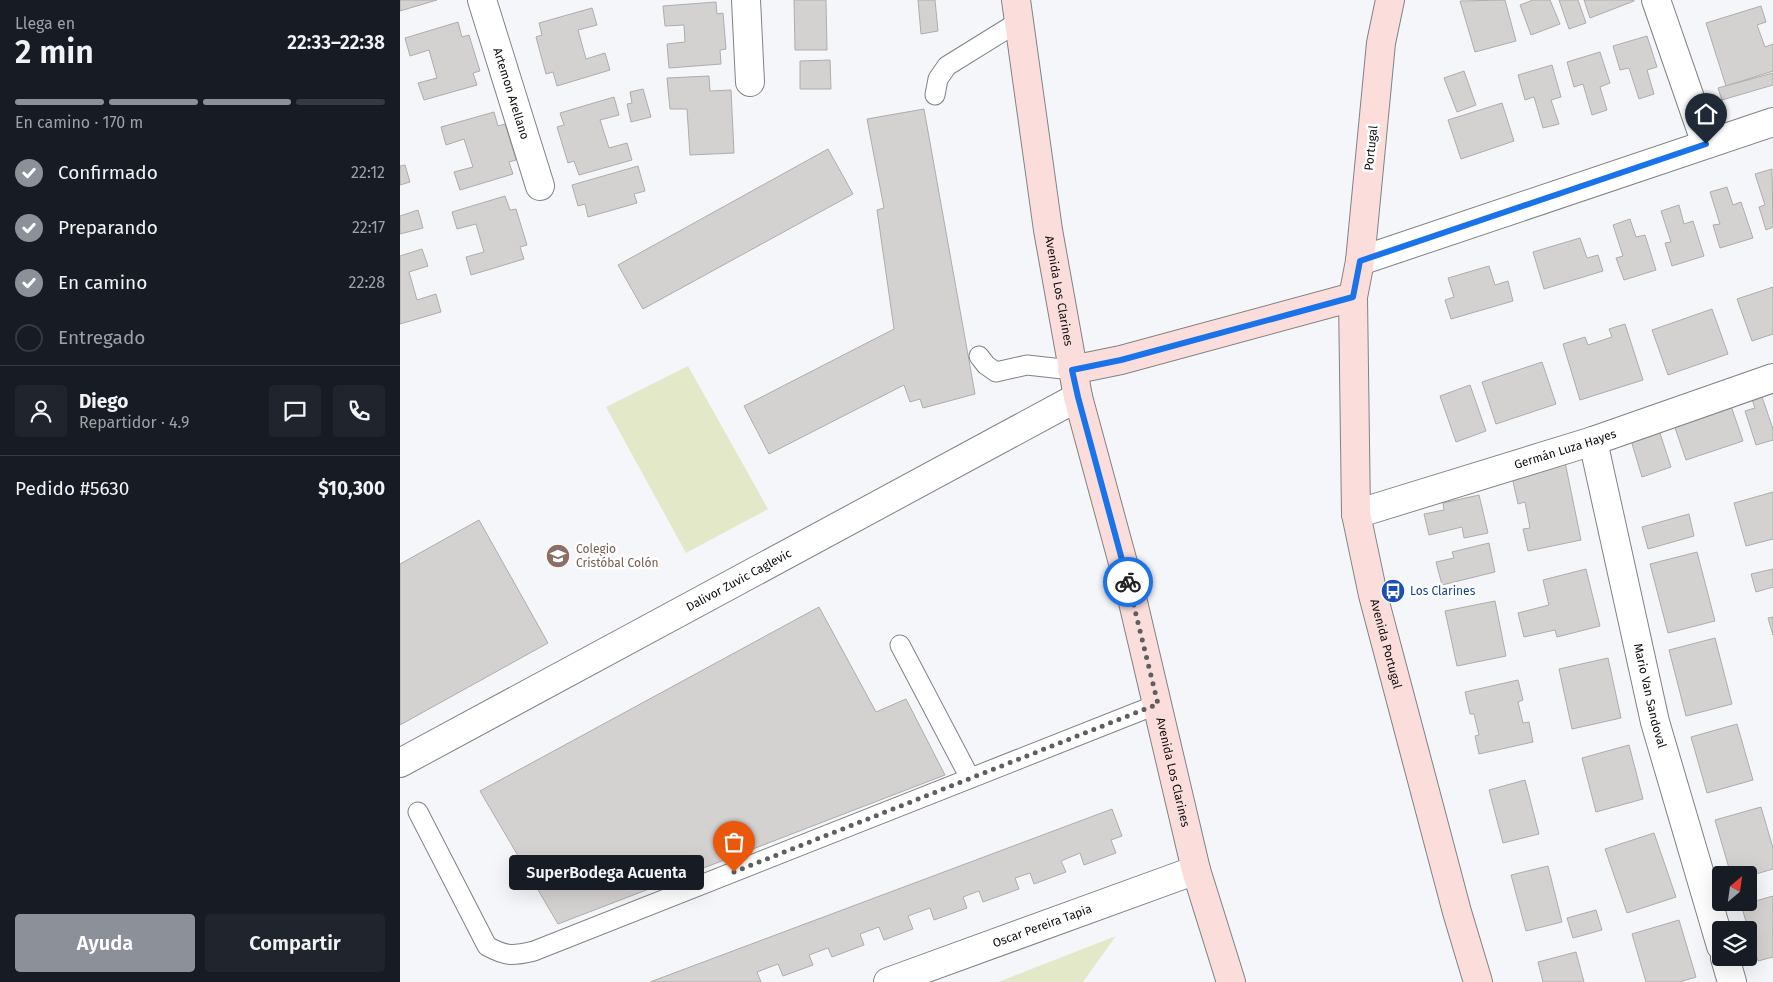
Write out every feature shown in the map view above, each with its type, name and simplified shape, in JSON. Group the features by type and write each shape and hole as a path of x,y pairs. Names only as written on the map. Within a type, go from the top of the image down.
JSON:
{"street":[{"name":"Artemon Arellano","path":"482,0 540,186"},
{"path":"746,0 750,82"},
{"name":"Portugal","path":"1353,297 1360,261 1381,43 1390,0"},
{"path":"1656,0 1706,144"},
{"name":"Avenida Los Clarines","path":"1017,11 1048,230 1072,370 1129,585 1196,870 1231,982"},
{"path":"1360,261 1773,122"},
{"path":"1072,370 1121,360 1353,297"},
{"name":"Avenida Portugal","path":"1353,297 1356,514 1383,636 1457,912 1478,982"},
{"name":"Germán Luza Hayes","path":"1356,514 1593,441 1773,378"},
{"name":"Dalivor Zuvic Caglevic","path":"400,763 1078,397"},
{"name":"Mario Van Sandoval","path":"1593,441 1655,722 1714,921"},
{"name":"Oscar Pereira Tapia","path":"893,981 1196,870"},
{"path":"1727,966 1732,982"}],"lane":[{"path":"935,95 938,79 946,66 1017,11"},
{"path":"979,356 986,365 996,372 1027,365 1072,370"},
{"path":"900,645 970,778"},
{"path":"418,812 487,946 500,953 513,956 534,951 1158,704"}],"green space":[{"path":"688,366 768,509 686,553 606,407"},
{"path":"1116,936 1083,982 998,982"}],"building":[{"path":"400,0 437,0 400,11"},
{"path":"794,0 826,0 827,50 795,50"},
{"path":"918,0 935,0 938,31 921,34"},
{"path":"1505,0 1516,41 1475,52 1460,1"},
{"path":"1533,0 1550,0 1560,24 1531,35 1520,5"},
{"path":"1559,0 1578,0 1586,23 1569,29"},
{"path":"1584,0 1634,0 1634,1 1590,18"},
{"path":"716,2 717,14 723,13 726,49 720,50 721,64 669,68 667,44 685,42 684,25 665,26 663,6"},
{"path":"1761,6 1766,22 1757,25 1765,47 1773,44 1773,71 1726,86 1706,23"},
{"path":"592,8 597,25 578,30 586,59 605,53 610,70 557,86 553,72 546,74 536,37 542,35 539,23"},
{"path":"458,22 462,37 469,35 480,71 473,73 477,85 424,100 418,83 437,78 429,50 410,56 405,38"},
{"path":"1647,36 1657,67 1647,70 1654,94 1639,99 1629,68 1620,70 1613,46"},
{"path":"1600,52 1610,83 1600,87 1607,110 1592,115 1583,84 1574,87 1567,62"},
{"path":"830,60 831,89 800,89 800,61"},
{"path":"1552,65 1561,97 1551,100 1559,124 1543,128 1534,97 1525,100 1518,75"},
{"path":"1464,71 1476,105 1457,112 1444,78"},
{"path":"1773,73 1773,85 1722,100 1718,88"},
{"path":"709,76 710,91 731,90 734,153 690,155 687,109 670,109 667,78"},
{"path":"643,89 651,117 631,122 627,104 632,103 630,92"},
{"path":"614,97 619,115 600,120 609,148 627,143 632,160 579,175 574,161 568,163 557,127 564,125 560,113"},
{"path":"1502,103 1514,141 1461,159 1448,120"},
{"path":"924,109 975,394 923,408 920,399 910,402 904,385 769,454 744,406 894,329 877,210 884,208 867,119"},
{"path":"494,112 498,126 505,124 516,160 509,162 513,174 460,190 454,172 473,167 464,139 446,145 441,127"},
{"path":"828,149 853,194 643,309 618,265"},
{"path":"405,165 410,182 400,185 400,166"},
{"path":"638,166 645,191 634,194 637,203 588,217 585,204 578,206 572,185"},
{"path":"1772,169 1773,227 1766,230 1759,207 1765,205 1755,174"},
{"path":"1727,187 1733,205 1741,202 1753,238 1720,248 1713,225 1720,224 1710,192"},
{"path":"505,196 510,210 516,209 527,245 520,247 524,259 471,275 466,257 484,252 476,224 457,229 452,212"},
{"path":"1679,205 1684,224 1693,221 1704,256 1672,266 1665,243 1671,242 1661,211"},
{"path":"418,210 423,228 400,234 400,216"},
{"path":"1630,219 1636,237 1645,235 1656,270 1624,280 1616,258 1623,256 1613,225"},
{"path":"1580,238 1587,258 1598,255 1603,271 1544,289 1533,252"},
{"path":"422,249 428,266 409,272 417,300 436,294 441,312 400,324 400,256"},
{"path":"1489,266 1495,285 1508,281 1513,301 1451,319 1445,300 1454,297 1448,278"},
{"path":"1773,287 1773,334 1752,341 1737,299"},
{"path":"1712,309 1728,354 1668,375 1652,330"},
{"path":"1625,324 1643,380 1580,400 1563,344 1585,337 1588,345 1612,337 1609,329"},
{"path":"1542,362 1556,404 1496,424 1482,382"},
{"path":"1470,385 1486,431 1456,442 1440,396"},
{"path":"1760,391 1773,429 1773,440 1756,445 1745,411 1755,408 1750,394"},
{"path":"1728,397 1743,441 1686,460 1671,416"},
{"path":"1656,421 1671,467 1642,477 1630,437"},
{"path":"1564,457 1581,540 1528,551 1523,529 1530,528 1525,502 1518,504 1510,468"},
{"path":"1773,492 1773,539 1746,546 1734,503"},
{"path":"1479,495 1488,533 1464,538 1462,527 1429,535 1424,514 1444,510 1443,503"},
{"path":"1689,514 1694,536 1648,549 1642,527"},
{"path":"479,520 548,643 400,725 400,564"},
{"path":"1489,543 1495,572 1442,585 1436,562 1454,558 1452,552"},
{"path":"1697,552 1715,621 1668,633 1650,564"},
{"path":"1586,569 1600,626 1557,637 1555,630 1524,637 1518,613 1549,605 1543,580"},
{"path":"1773,569 1773,587 1756,592 1751,574"},
{"path":"1495,601 1506,656 1457,666 1445,611"},
{"path":"819,607 876,712 906,699 945,775 558,924 480,791"},
{"path":"1773,617 1773,635 1768,618"},
{"path":"1715,638 1732,704 1686,716 1669,650"},
{"path":"1608,658 1621,718 1572,729 1559,669"},
{"path":"1518,680 1523,700 1518,702 1523,723 1529,722 1533,742 1479,754 1475,736 1479,735 1474,714 1470,714 1465,692"},
{"path":"1737,724 1753,780 1707,793 1691,737"},
{"path":"1629,745 1643,799 1596,812 1582,758"},
{"path":"1525,780 1539,834 1503,843 1489,790"},
{"path":"1761,807 1773,848 1773,869 1758,873 1758,866 1728,866 1715,820"},
{"path":"1112,809 1122,836 1111,840 1116,853 1084,865 1080,853 1061,861 1066,872 1034,884 1030,873 1015,878 1019,889 983,902 979,891 963,897 967,908 934,920 930,908 908,916 913,929 884,940 879,927 860,934 864,945 832,957 828,948 809,955 813,965 783,976 778,964 757,972 761,982 650,982"},
{"path":"1654,833 1676,897 1627,913 1605,849"},
{"path":"1548,866 1562,922 1526,931 1511,875"},
{"path":"1773,896 1773,957 1758,961 1757,921 1746,921 1743,911 1758,911 1758,900"},
{"path":"1596,910 1602,930 1573,938 1567,918"},
{"path":"1679,920 1696,977 1680,982 1646,982 1632,934"},
{"path":"1576,952 1584,982 1543,982 1538,962"}],"way so far":[{"path":"734,872 1158,704 1128,582"}],"place":[{"name":"Colegio Cristóbal Colón","path":"558,556"},
{"name":"Los Clarines","path":"1393,591"},
{"name":"SuperBodega Acuenta","path":"734,872"}],"route":[{"path":"1128,582 1072,370 1121,360 1353,297 1360,261 1706,144"}]}
